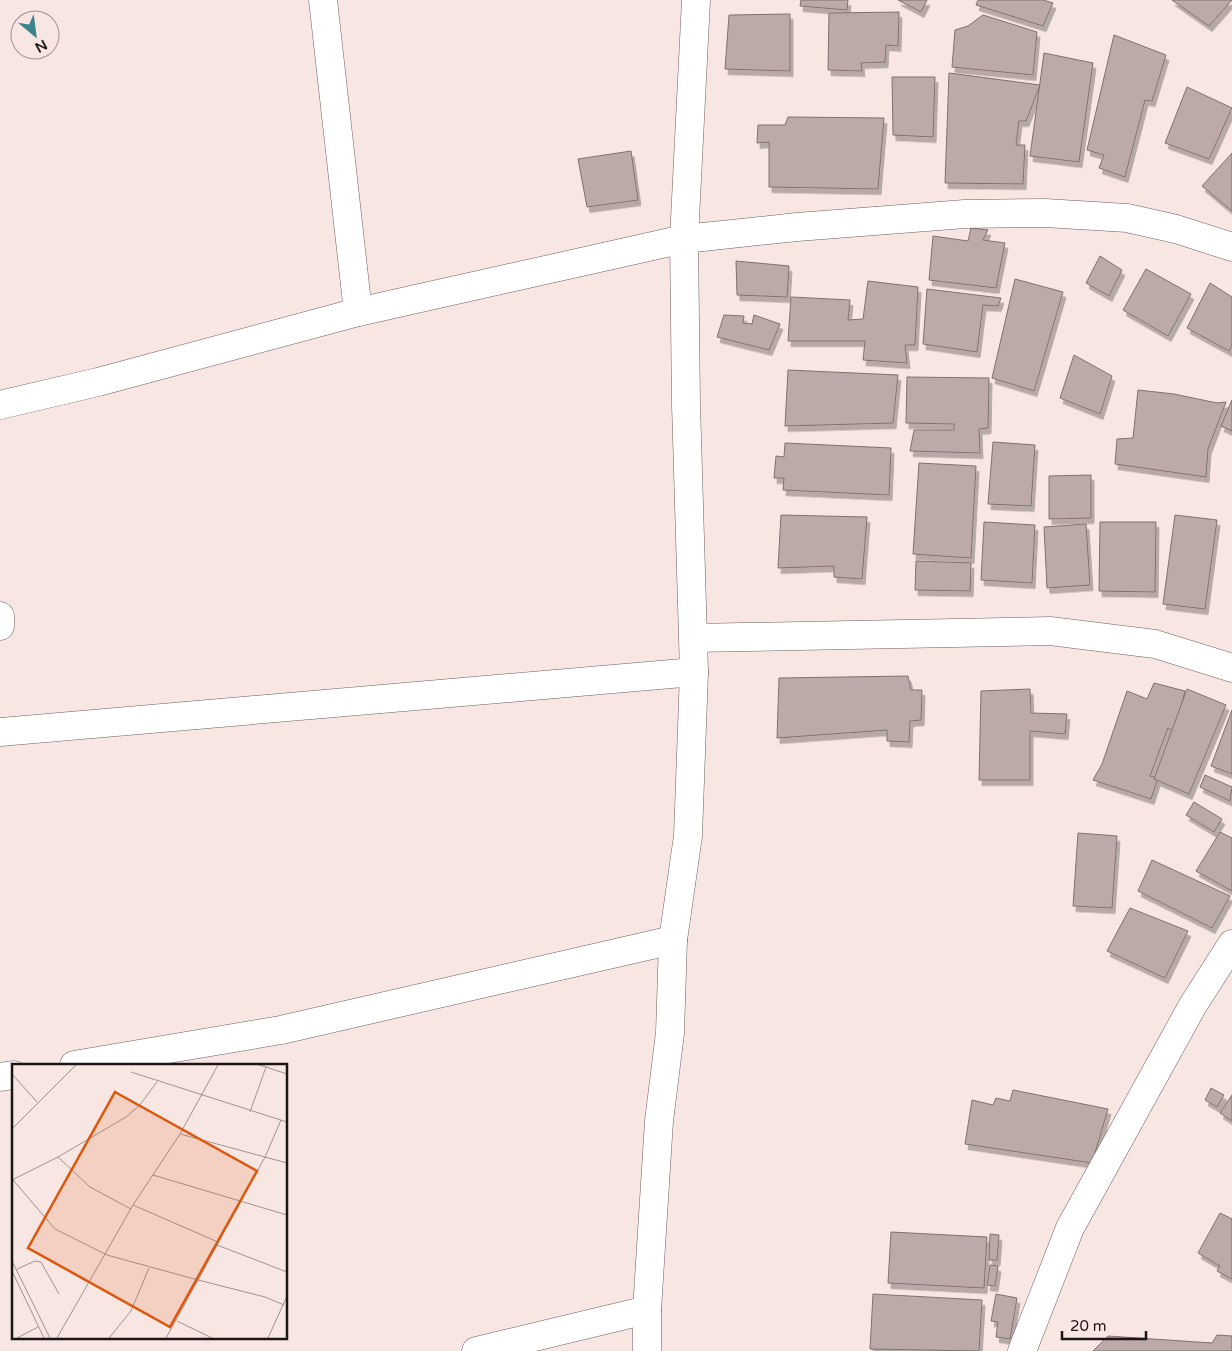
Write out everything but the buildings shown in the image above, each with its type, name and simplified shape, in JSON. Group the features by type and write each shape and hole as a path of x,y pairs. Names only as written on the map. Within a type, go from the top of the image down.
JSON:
{"street":[{"path":"323,0 358,312"},
{"path":"647,1351 647,1310 660,1122 670,1033 673,940 688,836 694,672 686,404 684,238 696,0"},
{"path":"0,405 98,382 358,312 684,238 956,215 1045,213 1127,218 1176,229 1232,247"},
{"path":"0,616 0,626"},
{"path":"694,638 1050,631 1156,644 1232,668"},
{"path":"0,732 694,672"},
{"path":"80,1064 282,1030 673,940"},
{"path":"1022,1351 1070,1228 1193,1005 1232,944"},
{"path":"476,1351 647,1310"}]}
